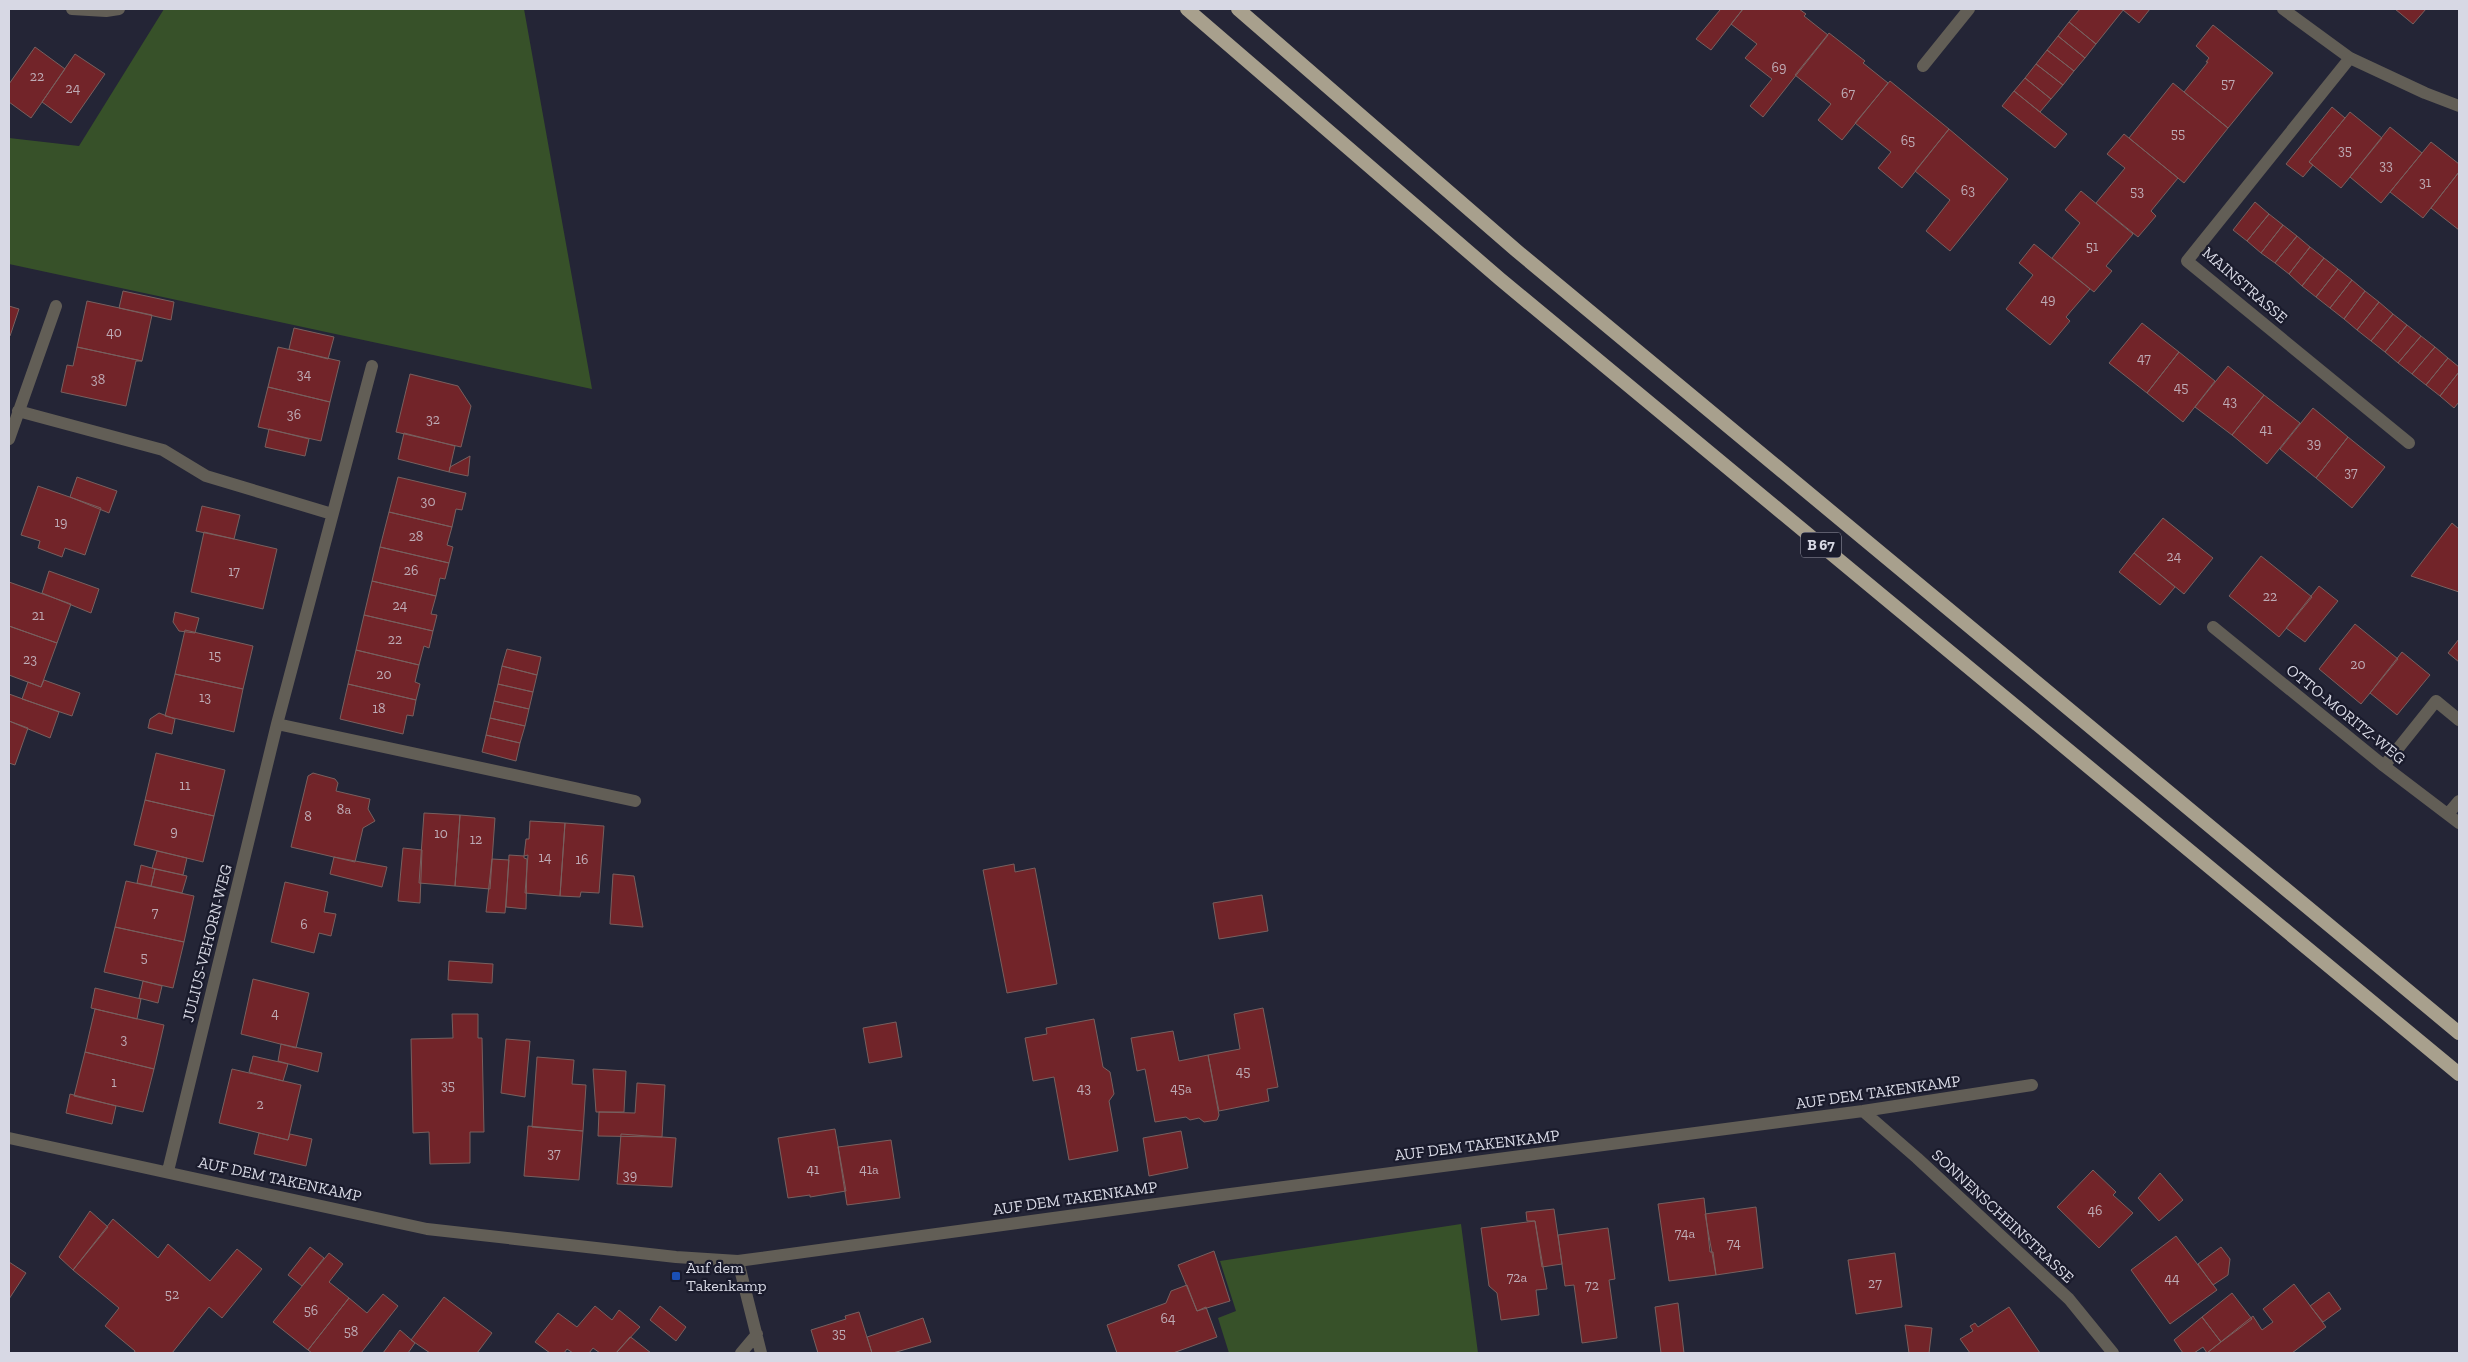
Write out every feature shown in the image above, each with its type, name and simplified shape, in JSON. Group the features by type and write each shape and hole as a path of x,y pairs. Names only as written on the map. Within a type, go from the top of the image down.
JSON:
{"highway":[{"name":"B 67","path":"1187,9 1500,279 2459,1074"},
{"name":"B 67","path":"1238,9 1517,251 2459,1033"}],"street":[{"path":"72,9 106,11 119,9"},
{"path":"1923,66 1969,9"},
{"path":"2283,9 2350,58 2425,94 2459,106"},
{"name":"MAINSTRASSE","path":"2350,58 2187,261 2409,443"},
{"path":"9,439 56,306"},
{"name":"JULIUS-VEHORN-WEG","path":"168,1171 277,724 372,366"},
{"path":"18,411 163,450 206,476 332,514"},
{"name":"OTTO-MORITZ-WEG","path":"2214,627 2384,766 2459,824"},
{"path":"2384,766 2436,701 2459,720"},
{"path":"277,724 635,801"},
{"path":"2448,814 2459,801"},
{"name":"AUF DEM TAKENKAMP","path":"9,1138 427,1228 676,1257 738,1260 1863,1111 2032,1086"},
{"name":"SONNENSCHEINSTRASSE","path":"1863,1111 1917,1158 2069,1299 2113,1353"},
{"path":"738,1260 761,1353"},
{"path":"741,1353 757,1334"}],"green space":[{"path":"164,9 524,9 592,389 9,264 9,138 79,146"},
{"path":"1461,1224 1478,1353 1229,1353 1218,1318 1236,1311 1220,1261"}],"building":[{"path":"1718,9 1743,9 1711,50 1696,39 1720,10"},
{"path":"1743,9 1799,9 1806,14 1804,16 1828,35 1763,117 1750,106 1772,79 1745,58 1757,44 1731,24"},
{"path":"2080,9 2124,9 2096,44 2069,22"},
{"path":"2124,9 2150,9 2139,23"},
{"path":"2395,9 2426,9 2413,24"},
{"path":"2069,22 2096,44 2085,58 2058,36"},
{"path":"2213,25 2273,73 2228,128 2184,92 2208,62 2206,62 2209,58 2196,46"},
{"path":"1829,33 1865,61 1863,63 1888,83 1842,140 1818,120 1831,104 1795,75"},
{"path":"2058,36 2085,58 2074,71 2047,50"},
{"path":"35,47 65,69 31,118 9,102 9,84"},
{"path":"2047,50 2074,71 2063,85 2036,64"},
{"path":"75,54 105,74 71,123 42,102"},
{"path":"2036,64 2063,85 2051,99 2025,78"},
{"path":"2025,78 2051,99 2040,112 2014,91"},
{"path":"1890,81 1949,129 1902,188 1878,168 1891,152 1855,123"},
{"path":"2173,83 2228,128 2184,183 2129,138"},
{"path":"2014,91 2067,134 2055,148 2002,106"},
{"path":"2332,107 2345,118 2309,162 2313,165 2303,177 2286,164"},
{"path":"2350,112 2382,138 2341,188 2309,162"},
{"path":"2390,127 2422,153 2381,203 2350,177"},
{"path":"1949,129 2008,179 1950,251 1926,231 1950,200 1915,171"},
{"path":"2124,134 2178,178 2151,211 2156,216 2138,237 2096,203 2125,168 2107,154"},
{"path":"2431,142 2459,164 2459,172 2423,218 2390,192"},
{"path":"2459,172 2459,230 2431,208"},
{"path":"2081,191 2133,234 2106,266 2112,271 2094,292 2052,258 2080,223 2065,210"},
{"path":"2255,202 2269,214 2247,241 2233,230"},
{"path":"2269,214 2283,225 2261,253 2247,241"},
{"path":"2283,225 2297,236 2275,263 2261,253"},
{"path":"2297,236 2310,247 2289,274 2275,263"},
{"path":"2034,244 2090,289 2066,317 2070,321 2050,345 2006,309 2033,275 2019,263"},
{"path":"2310,247 2324,258 2302,286 2289,274"},
{"path":"2324,258 2338,269 2316,297 2302,286"},
{"path":"2338,269 2352,280 2330,308 2316,297"},
{"path":"2352,280 2365,291 2344,319 2330,308"},
{"path":"123,291 174,302 171,320 119,308"},
{"path":"2365,291 2379,302 2357,330 2344,319"},
{"path":"87,301 152,315 142,361 77,347"},
{"path":"2379,302 2393,314 2371,341 2357,330"},
{"path":"9,306 19,309 10,336 9,336"},
{"path":"2393,314 2407,325 2385,352 2371,341"},
{"path":"2142,323 2179,352 2147,393 2109,363"},
{"path":"2407,325 2421,336 2398,363 2385,352"},
{"path":"294,328 334,337 328,359 289,349"},
{"path":"2421,336 2435,347 2412,374 2398,363"},
{"path":"77,347 142,361 136,361 126,406 61,392 67,365 73,366"},
{"path":"278,347 340,361 330,402 268,387"},
{"path":"2435,347 2448,358 2426,385 2412,374"},
{"path":"2179,352 2215,381 2183,422 2147,393"},
{"path":"2448,358 2459,367 2459,372 2440,396 2426,385"},
{"path":"2228,366 2264,395 2232,435 2195,407"},
{"path":"2459,372 2459,402 2454,408 2440,396"},
{"path":"410,374 458,386 471,406 461,447 396,432"},
{"path":"268,387 330,402 321,441 258,427"},
{"path":"2264,395 2300,423 2267,464 2232,435"},
{"path":"2313,408 2348,437 2316,478 2280,449"},
{"path":"269,429 309,439 305,456 265,447"},
{"path":"404,433 455,446 449,472 398,459"},
{"path":"2348,437 2385,467 2352,508 2316,478"},
{"path":"470,456 468,476 449,472 450,467"},
{"path":"77,477 117,491 109,513 70,497"},
{"path":"398,477 466,493 462,510 456,509 452,527 389,512"},
{"path":"38,486 101,508 85,555 65,548 62,557 38,548 40,541 21,535"},
{"path":"202,506 240,515 234,539 196,531"},
{"path":"389,512 452,527 447,545 453,547 449,563 380,547"},
{"path":"2163,518 2213,558 2184,594 2134,553"},
{"path":"2452,523 2459,529 2459,592 2411,576"},
{"path":"204,532 277,549 263,609 191,592"},
{"path":"380,547 449,563 445,579 440,578 436,596 372,581"},
{"path":"2134,553 2175,587 2160,605 2119,572"},
{"path":"2261,556 2312,597 2279,637 2229,596"},
{"path":"49,571 99,589 91,613 42,593"},
{"path":"372,581 436,596 431,614 437,615 433,631 364,615"},
{"path":"9,582 71,604 57,643 9,626"},
{"path":"2319,586 2338,601 2305,642 2286,628"},
{"path":"175,612 199,618 195,633 179,631 173,622"},
{"path":"364,615 433,631 429,648 424,646 419,665 356,650"},
{"path":"2355,624 2398,659 2361,704 2319,669"},
{"path":"9,626 57,643 41,687 9,675"},
{"path":"185,630 253,646 243,689 175,674"},
{"path":"2459,639 2459,662 2448,653"},
{"path":"507,649 541,657 537,675 502,666"},
{"path":"356,650 419,665 415,682 420,684 416,700 348,684"},
{"path":"2402,652 2430,675 2397,715 2370,693"},
{"path":"502,666 537,675 533,692 498,684"},
{"path":"175,674 243,689 234,732 165,716"},
{"path":"44,680 80,693 72,716 22,699 28,682 41,687"},
{"path":"348,684 416,700 413,716 407,715 403,734 340,719"},
{"path":"498,684 533,692 529,709 494,701"},
{"path":"9,694 59,712 50,738 9,721"},
{"path":"494,701 529,709 525,726 490,718"},
{"path":"159,713 175,719 172,734 148,728 150,719"},
{"path":"490,718 525,726 520,743 486,735"},
{"path":"9,721 28,728 15,765 9,763"},
{"path":"486,735 520,743 516,761 482,752"},
{"path":"156,753 225,770 214,816 145,800"},
{"path":"313,773 335,779 338,783 336,791 370,799 368,809 375,821 363,828 355,862 291,847 308,776"},
{"path":"145,800 214,816 203,862 134,845"},
{"path":"424,813 460,815 455,886 419,883"},
{"path":"460,815 495,818 490,889 455,886"},
{"path":"530,821 565,823 560,896 525,893 528,855 524,856 526,839 529,839"},
{"path":"565,823 604,826 599,893 581,892 580,897 560,896"},
{"path":"403,848 422,850 420,903 398,901"},
{"path":"157,851 187,858 183,875 152,868"},
{"path":"509,855 524,856 527,859 526,909 506,907"},
{"path":"334,857 387,867 382,887 330,874"},
{"path":"492,859 509,860 505,913 486,912"},
{"path":"1014,864 1015,872 1035,868 1057,984 1007,993 983,870"},
{"path":"141,865 155,869 151,886 137,883"},
{"path":"155,869 187,876 182,893 151,886"},
{"path":"613,874 634,876 643,927 610,924"},
{"path":"126,881 194,896 184,942 115,927"},
{"path":"285,882 328,892 324,912 336,914 331,936 319,933 314,953 271,942"},
{"path":"1262,895 1268,931 1219,939 1213,903"},
{"path":"115,927 184,942 173,988 104,972"},
{"path":"449,961 493,964 492,983 448,980"},
{"path":"253,979 309,993 296,1048 241,1034"},
{"path":"143,981 162,986 158,1003 139,998"},
{"path":"95,988 141,999 137,1019 91,1008"},
{"path":"1263,1008 1278,1087 1267,1089 1269,1101 1219,1111 1208,1055 1240,1049 1234,1014"},
{"path":"95,1009 164,1025 154,1069 85,1052"},
{"path":"452,1014 478,1014 478,1038 482,1038 484,1132 470,1132 470,1163 430,1164 429,1132 413,1133 411,1039 453,1038"},
{"path":"1094,1019 1103,1067 1110,1072 1114,1094 1109,1101 1118,1151 1069,1160 1054,1077 1033,1081 1025,1038 1047,1034 1046,1028"},
{"path":"896,1022 902,1057 869,1063 863,1028"},
{"path":"1173,1031 1179,1061 1208,1055 1219,1115 1217,1120 1204,1122 1199,1118 1190,1120 1186,1117 1155,1122 1145,1069 1137,1071 1131,1038"},
{"path":"506,1039 530,1041 525,1097 501,1093"},
{"path":"281,1044 322,1053 318,1072 278,1061"},
{"path":"85,1052 154,1069 143,1112 74,1096"},
{"path":"253,1056 288,1064 283,1081 249,1072"},
{"path":"537,1057 574,1060 572,1084 586,1085 583,1131 532,1127"},
{"path":"232,1069 301,1085 288,1140 219,1123"},
{"path":"593,1069 626,1071 624,1112 596,1112"},
{"path":"637,1083 665,1085 662,1137 598,1136 599,1112 635,1113"},
{"path":"70,1094 116,1106 112,1124 66,1113"},
{"path":"528,1126 583,1131 579,1180 524,1176"},
{"path":"835,1129 846,1191 810,1197 810,1195 788,1198 778,1138"},
{"path":"1181,1131 1188,1168 1149,1176 1143,1138"},
{"path":"259,1133 288,1140 290,1134 312,1139 306,1166 254,1154"},
{"path":"621,1134 676,1138 672,1187 617,1184"},
{"path":"891,1140 900,1198 847,1205 838,1147"},
{"path":"2093,1170 2116,1192 2113,1195 2133,1213 2099,1248 2057,1207"},
{"path":"2160,1173 2183,1200 2159,1221 2138,1198"},
{"path":"1704,1198 1710,1252 1713,1252 1716,1275 1669,1281 1658,1204"},
{"path":"1756,1207 1763,1268 1716,1275 1705,1214"},
{"path":"1554,1209 1562,1264 1542,1267 1535,1221 1527,1221 1526,1212"},
{"path":"90,1211 108,1227 73,1270 59,1257"},
{"path":"113,1219 158,1258 168,1244 210,1281 237,1249 262,1269 222,1318 209,1307 172,1353 134,1353 135,1351 105,1326 119,1308 73,1270"},
{"path":"1535,1221 1547,1289 1536,1290 1539,1315 1501,1320 1497,1293 1489,1286 1481,1228"},
{"path":"1608,1228 1615,1279 1609,1280 1617,1338 1582,1343 1574,1285 1565,1286 1558,1235"},
{"path":"2176,1236 2217,1290 2170,1324 2131,1270"},
{"path":"310,1247 324,1258 302,1286 288,1275"},
{"path":"2221,1247 2230,1259 2228,1275 2213,1285 2198,1264"},
{"path":"1214,1251 1230,1301 1197,1311 1178,1265"},
{"path":"329,1253 343,1264 329,1282 349,1298 308,1350 273,1322"},
{"path":"1895,1253 1902,1307 1856,1314 1848,1260"},
{"path":"9,1262 26,1273 9,1299"},
{"path":"2294,1284 2326,1327 2292,1353 2207,1353 2253,1316 2262,1330 2273,1322 2263,1309"},
{"path":"1187,1285 1197,1311 1206,1307 1217,1337 1173,1353 1117,1353 1107,1325 1166,1303 1171,1291"},
{"path":"2329,1292 2341,1309 2323,1322 2310,1306"},
{"path":"2232,1293 2252,1319 2221,1342 2202,1317"},
{"path":"383,1294 398,1306 361,1353 312,1353 308,1350 349,1298 367,1313"},
{"path":"444,1297 492,1333 477,1353 430,1353 411,1340"},
{"path":"1678,1303 1684,1353 1661,1353 1655,1307"},
{"path":"595,1306 612,1320 619,1310 640,1327 616,1353 600,1353 593,1348 589,1353 573,1353 567,1349 564,1353 550,1353 535,1342 558,1313 577,1327"},
{"path":"660,1306 686,1327 676,1341 650,1320"},
{"path":"2009,1307 2040,1353 1970,1353 1960,1339 1973,1331 1970,1326 1975,1323 1978,1327"},
{"path":"859,1312 872,1353 818,1353 811,1330 846,1319 845,1316"},
{"path":"2202,1317 2221,1342 2207,1353 2203,1347 2194,1353 2183,1353 2174,1340"},
{"path":"923,1318 931,1342 893,1353 872,1353 867,1337"},
{"path":"1905,1325 1932,1328 1929,1353 1909,1353"},
{"path":"400,1330 415,1343 408,1353 383,1353"},
{"path":"630,1337 632,1338 651,1353 616,1353"}],"place":[{"name":"Auf dem Takenkamp","path":"676,1276"}]}
